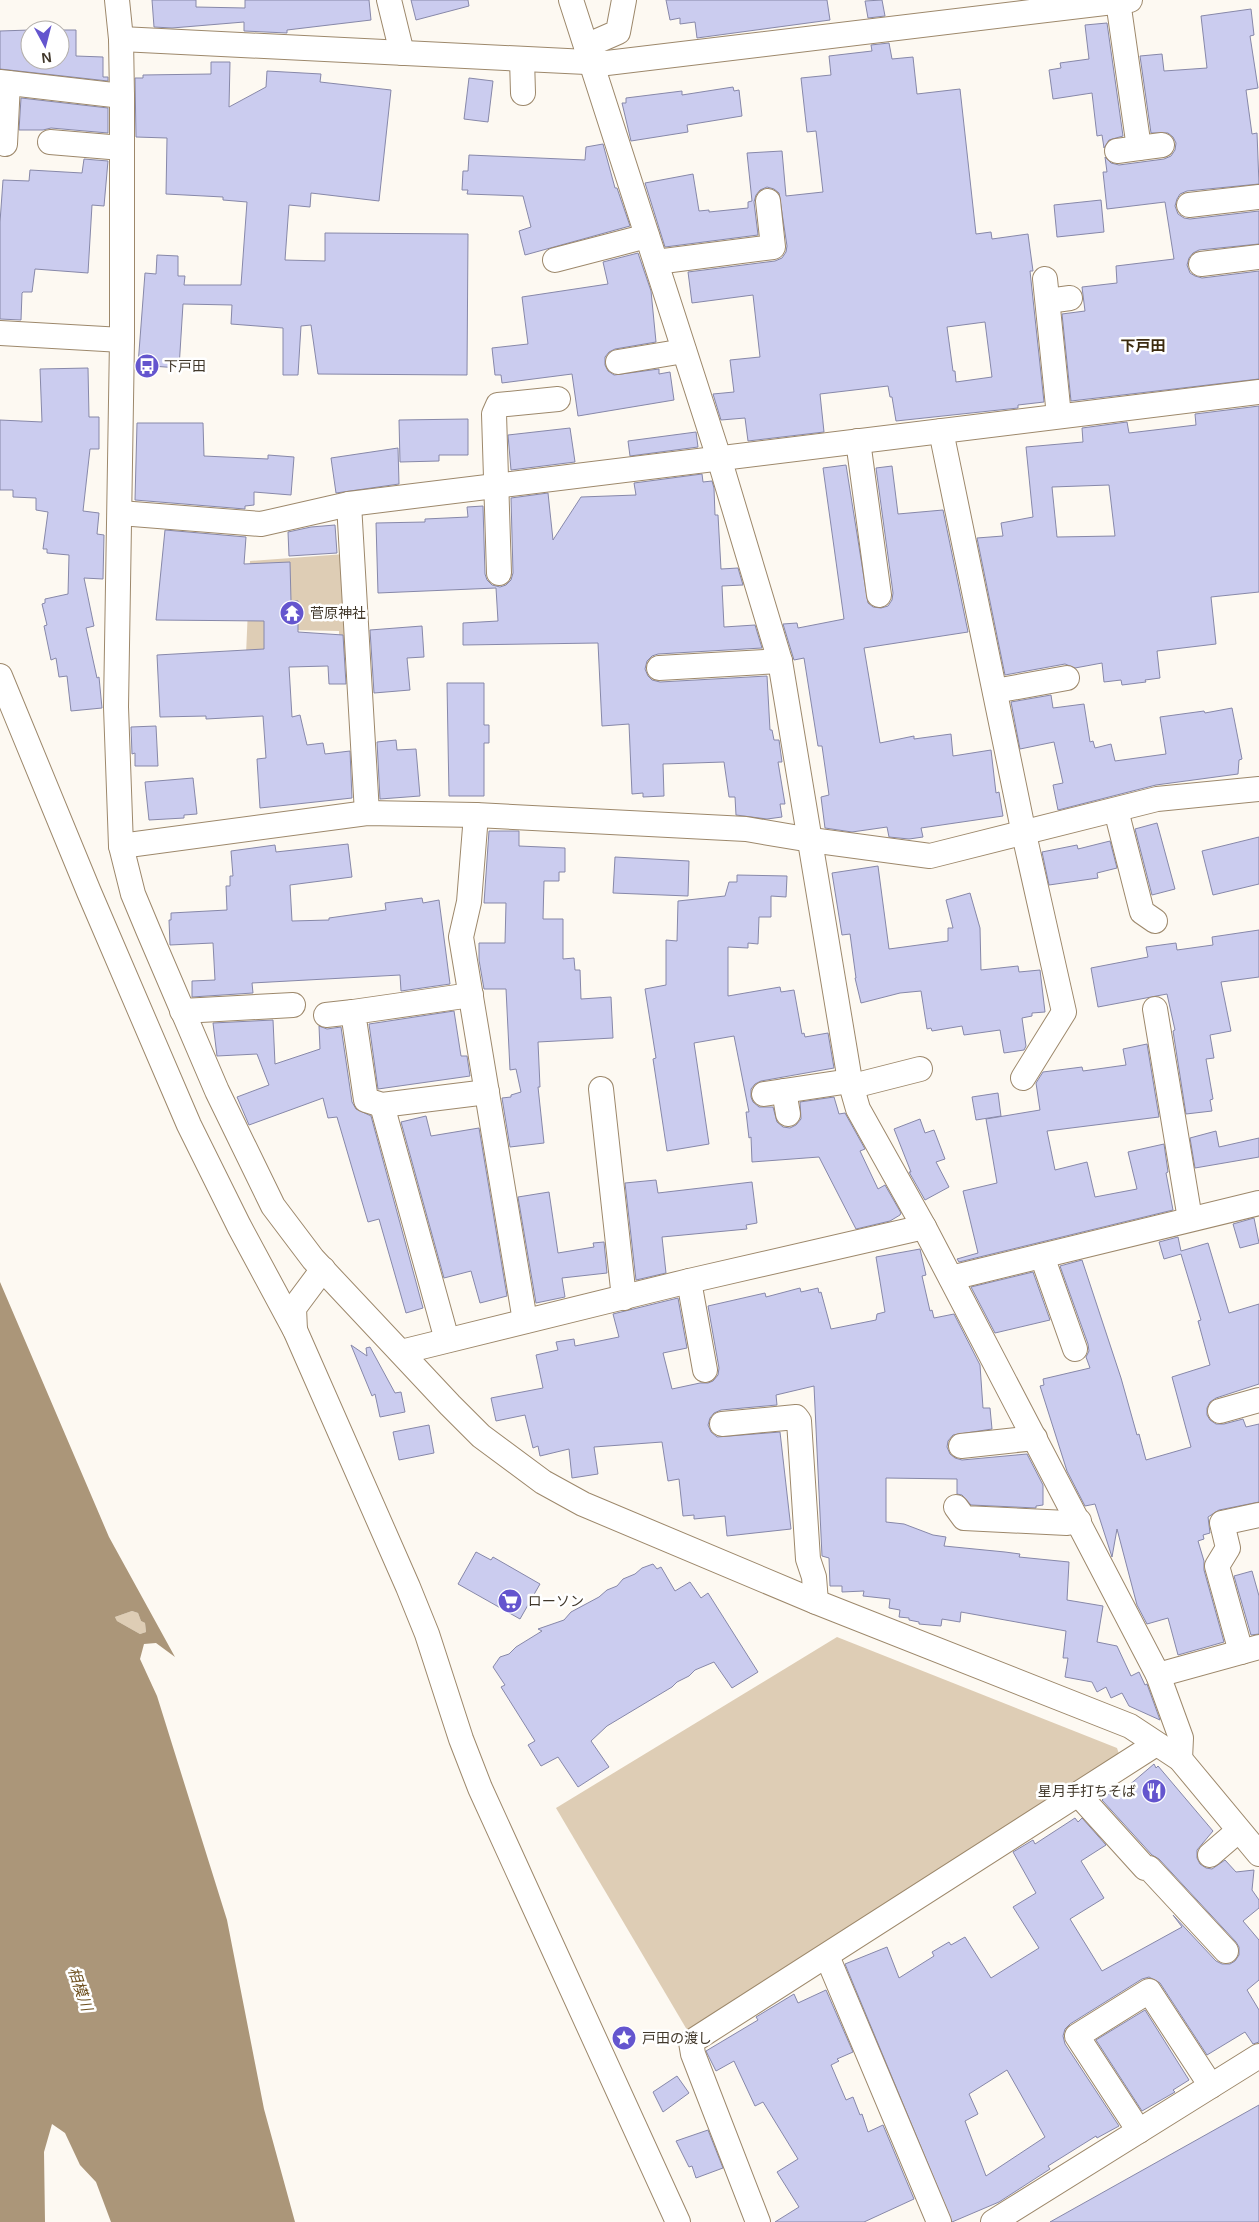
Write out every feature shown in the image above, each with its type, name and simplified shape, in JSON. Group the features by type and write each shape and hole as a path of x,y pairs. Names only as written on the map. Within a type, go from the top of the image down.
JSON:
{"street":[{"path":"117,0 121,40 122,96 122,340 116,707 121,846 133,894 182,1011 217,1091 273,1206 323,1269 481,1436 543,1482 583,1504 816,1602 1130,1726 1180,1759 1259,1854"},
{"path":"389,0 402,53"},
{"path":"571,0 719,458 780,661 852,1084 858,1109 924,1227 1158,1675 1181,1738 1180,1759"},
{"path":"589,54 618,32 624,0"},
{"path":"121,40 522,59 589,54 616,62 1124,1 1128,150 1162,145"},
{"path":"522,59 523,93"},
{"path":"5,144 4,83 122,96"},
{"path":"50,142 122,148"},
{"path":"1189,205 1259,196"},
{"path":"656,262 773,247 768,201"},
{"path":"555,260 648,236"},
{"path":"1201,264 1259,257"},
{"path":"1054,293 1059,416"},
{"path":"0,334 122,340"},
{"path":"618,362 684,351"},
{"path":"120,513 261,524 348,504 1259,392"},
{"path":"499,573 494,414 498,405 558,399"},
{"path":"941,431 1024,834 1064,1012 1023,1078"},
{"path":"858,441 865,572 879,595"},
{"path":"348,504 367,813"},
{"path":"658,668 780,661"},
{"path":"0,676 89,892 189,1125 239,1226 295,1330 420,1618 461,1739 480,1788 678,2222"},
{"path":"995,691 1067,678"},
{"path":"121,846 367,813 476,815 746,829 930,856 1024,834 1157,799 1259,789"},
{"path":"1116,810 1142,912 1155,921"},
{"path":"476,815 470,902 461,937 525,1322"},
{"path":"326,1015 471,995"},
{"path":"182,1011 278,1000"},
{"path":"1155,1009 1190,1219"},
{"path":"353,1012 366,1100 382,1105 487,1092"},
{"path":"788,1114 774,1092 852,1084 920,1069"},
{"path":"601,1089 614,1125 624,1298"},
{"path":"382,1105 447,1340"},
{"path":"951,1278 1259,1203"},
{"path":"401,1352 689,1281 924,1227"},
{"path":"1042,1256 1075,1349"},
{"path":"295,1330 294,1308 323,1269"},
{"path":"689,1281 705,1370"},
{"path":"1220,1411 1259,1400"},
{"path":"722,1424 796,1417 799,1421 808,1560 814,1577 816,1602"},
{"path":"961,1446 1035,1438"},
{"path":"956,1507 964,1518 1067,1523 1079,1521"},
{"path":"1158,1675 1250,1650 1218,1566 1228,1548 1220,1515 1259,1515"},
{"path":"758,2222 693,2054 691,2042 1156,1744"},
{"path":"1078,1794 1145,1868 1150,1868 1226,1951"},
{"path":"1210,1855 1238,1831"},
{"path":"827,1956 939,2222"},
{"path":"1138,2131 1077,2036 1148,1991 1211,2086"},
{"path":"993,2222 1259,2056"}],"shaded area":[{"path":"345,554 351,656 339,656 339,631 288,630 286,655 246,655 250,561"},
{"path":"132,1611 138,1613 141,1621 145,1623 146,1632 140,1634 117,1621 115,1617"},
{"path":"837,1637 1117,1748 1121,1760 693,2040 556,1808"}],"water":[{"name":"相模川","path":"0,1282 109,1537 175,1657 156,1643 144,1644 140,1659 157,1696 227,1920 264,2109 295,2222 111,2222 96,2182 80,2165 65,2133 52,2124 44,2152 45,2222 0,2222","holes":["132,1611 138,1613 141,1621 145,1623 146,1632 140,1634 117,1621 115,1617"]}],"building":[{"path":"152,0 196,0 196,7 245,8 245,0 369,0 371,20 287,30 287,33 244,31 244,22 172,28 154,27"},
{"path":"411,0 468,0 469,6 416,20"},
{"path":"666,0 827,0 830,20 697,38 695,22 680,24 680,18 670,20"},
{"path":"882,0 885,16 868,18 865,1"},
{"path":"1251,9 1254,35 1250,36 1258,88 1246,90 1252,134 1257,133 1259,184 1187,191 1180,194 1175,206 1178,214 1190,219 1259,211 1259,244 1199,250 1189,258 1187,265 1190,273 1202,278 1259,271 1259,379 1071,401 1062,314 1085,311 1082,287 1117,283 1116,266 1174,259 1165,202 1107,209 1103,172 1107,172 1105,157 1111,163 1119,165 1164,159 1171,156 1175,150 1176,143 1168,133 1151,133 1140,56 1162,54 1164,71 1207,68 1201,16"},
{"path":"1107,23 1123,136 1109,140 1104,148 1102,135 1097,136 1092,93 1053,99 1049,70 1061,68 1060,63 1089,59 1085,25"},
{"path":"20,30 20,70 70,70 70,30 76,30 76,56 103,57 103,77 108,77 108,81 0,69 0,31"},
{"path":"889,43 892,59 913,57 917,94 960,89 976,234 991,232 992,239 1028,234 1033,271 1030,271 1044,402 1018,405 1018,408 896,421 888,386 820,394 824,432 748,441 745,418 721,420 713,394 734,392 730,360 760,357 753,295 692,303 688,272 775,261 782,258 787,246 779,193 767,187 760,190 756,195 754,202 758,235 665,247 645,183 693,174 699,211 709,210 709,212 748,208 748,202 752,201 747,153 782,151 786,196 823,192 816,131 807,132 801,78 831,75 829,56 872,51 871,45","holes":["985,322 992,377 956,382 947,327"]},
{"path":"211,62 230,62 229,107 266,87 267,71 321,74 320,82 391,90 379,201 311,193 310,207 289,205 285,260 325,261 325,233 468,234 467,375 318,374 311,325 301,326 298,375 283,375 283,328 231,324 232,305 183,304 179,368 138,365 145,273 156,274 157,255 178,256 178,276 185,276 184,285 241,285 247,202 223,200 223,197 166,194 167,138 136,137 135,78 143,78 143,75 211,74"},
{"path":"469,78 493,81 488,122 464,119"},
{"path":"733,87 734,91 739,90 742,116 687,125 688,132 631,141 622,103 626,103 626,98 682,91 682,95"},
{"path":"21,98 108,108 108,133 51,128 19,130"},
{"path":"603,144 615,188 617,188 630,226 525,255 519,231 531,227 523,196 467,194 468,190 462,190 463,171 468,171 469,155 585,160 586,147"},
{"path":"84,159 108,161 104,206 92,205 88,273 35,269 32,292 22,293 21,320 0,319 0,222 3,180 29,181 30,170 82,173"},
{"path":"1101,200 1104,232 1057,237 1054,205"},
{"path":"638,253 651,291 656,342 615,349 605,357 605,365 608,371 614,375 659,369 659,374 670,372 674,400 578,416 572,374 502,383 501,375 495,375 492,348 528,344 522,297 608,284 603,262"},
{"path":"88,368 89,417 99,417 99,449 90,449 83,511 99,513 97,534 104,535 103,579 84,578 94,626 86,628 97,678 99,677 102,708 71,711 67,676 59,677 56,658 51,660 44,626 47,625 42,604 45,603 45,599 68,594 69,555 47,553 47,549 43,549 48,512 36,510 36,498 13,497 13,490 0,490 0,420 42,422 40,369"},
{"path":"1259,406 1259,592 1211,597 1216,644 1157,651 1160,678 1122,685 1121,680 1104,682 1102,663 1075,668 1065,664 1005,675 977,538 1003,536 1001,523 1033,517 1026,447 1083,442 1082,428 1127,422 1129,433 1196,425 1195,414","holes":["1109,485 1115,536 1057,537 1052,487"]},
{"path":"468,419 468,455 439,455 439,461 400,462 399,420"},
{"path":"137,423 203,423 204,456 268,459 268,455 294,457 291,495 254,492 254,505 245,506 245,509 135,500"},
{"path":"570,428 575,462 511,470 508,435"},
{"path":"696,432 698,447 630,456 628,441"},
{"path":"398,448 399,484 336,493 331,458"},
{"path":"846,465 868,603 873,607 881,608 888,606 892,600 893,593 876,468 892,466 898,514 943,510 968,632 864,648 880,743 914,736 914,739 951,734 953,756 991,750 996,793 999,792 1003,816 921,828 923,837 909,839 889,837 887,827 852,832 825,828 821,797 829,795 822,746 818,746 804,658 794,660 783,624 797,623 798,628 844,619 823,468"},
{"path":"702,474 703,482 712,481 714,488 715,515 718,515 721,569 738,568 743,585 722,586 724,627 755,625 762,648 658,654 652,656 647,661 645,669 652,680 660,682 767,676 770,730 772,730 774,740 779,740 782,762 778,762 785,804 780,804 782,817 767,819 736,815 735,797 729,797 724,762 663,764 664,796 643,797 643,793 632,794 629,724 602,726 598,643 463,645 463,623 498,621 496,588 378,593 376,523 425,522 425,519 468,517 467,507 483,506 485,574 487,580 492,585 500,587 506,585 511,580 513,573 511,498 548,493 553,540 581,497 636,495 634,483"},
{"path":"335,525 337,553 289,556 288,532 311,527"},
{"path":"165,530 246,537 244,564 290,562 291,601 298,601 298,632 343,635 346,684 329,684 328,666 289,667 292,717 300,715 307,745 323,743 325,754 350,751 352,798 260,808 257,759 266,758 263,716 206,719 206,716 160,717 157,655 264,649 264,621 156,620"},
{"path":"422,626 424,657 407,658 410,690 374,693 370,630"},
{"path":"447,683 484,683 484,725 489,725 489,743 484,743 484,796 449,796"},
{"path":"1051,695 1053,708 1084,704 1090,742 1093,741 1095,748 1111,744 1115,761 1166,754 1160,717 1204,711 1205,713 1232,708 1242,759 1239,760 1238,774 1156,785 1058,810 1053,785 1063,783 1054,742 1020,749 1011,702"},
{"path":"156,726 158,766 135,766 135,753 132,754 131,727"},
{"path":"396,740 397,750 416,749 420,796 380,799 377,742"},
{"path":"193,778 197,814 184,815 184,818 149,820 145,782"},
{"path":"1157,823 1175,889 1152,895 1135,829"},
{"path":"489,831 519,831 519,846 565,848 565,872 559,872 559,881 544,881 543,919 563,919 563,959 574,958 575,970 580,970 581,999 611,997 613,1038 538,1042 540,1087 538,1087 544,1143 510,1147 502,1098 511,1097 511,1095 521,1092 516,1069 510,1070 506,989 484,989 479,960 479,943 505,943 506,903 484,903"},
{"path":"1259,837 1259,884 1213,895 1202,851"},
{"path":"1110,841 1117,868 1097,873 1098,878 1049,885 1042,852 1077,845 1078,849"},
{"path":"348,844 352,877 290,885 292,921 329,920 329,918 386,910 385,903 422,898 423,903 439,900 450,984 401,991 400,975 252,983 253,993 192,997 192,981 215,980 213,943 170,945 169,920 171,920 171,913 227,910 226,886 230,886 230,876 233,876 231,851 275,845 276,852"},
{"path":"615,857 689,861 688,896 613,893"},
{"path":"878,866 889,949 948,941 948,928 953,928 946,900 970,893 980,928 981,970 1018,966 1019,972 1040,970 1045,1012 1032,1013 1032,1016 1022,1018 1026,1046 1024,1050 1004,1053 1000,1030 964,1035 962,1026 932,1031 931,1028 927,1029 921,991 900,993 861,1003 855,978 850,934 842,935 832,873"},
{"path":"737,875 787,876 786,897 771,896 771,917 759,917 758,944 748,943 748,948 728,947 728,996 780,987 781,992 794,990 802,1034 804,1033 805,1037 828,1033 834,1068 761,1081 751,1089 753,1102 759,1107 773,1107 777,1122 783,1127 790,1128 801,1119 800,1102 834,1097 839,1114 845,1113 865,1149 860,1151 878,1189 885,1185 901,1213 890,1221 856,1229 819,1157 752,1162 751,1137 749,1138 746,1112 749,1112 734,1036 694,1043 709,1144 667,1151 653,1059 656,1058 645,989 666,985 666,940 677,941 678,901 725,896 729,882 737,882"},
{"path":"1259,930 1259,977 1221,982 1231,1031 1210,1035 1214,1058 1206,1059 1213,1099 1210,1100 1212,1111 1186,1114 1173,1031 1175,1030 1167,994 1098,1007 1091,968 1148,957 1146,947 1176,943 1177,950 1213,945 1212,937"},
{"path":"454,1011 461,1056 467,1056 470,1076 378,1089 369,1024"},
{"path":"273,1020 275,1064 320,1049 319,1026 327,1029 341,1027 352,1102 356,1109 371,1116 423,1308 406,1313 379,1219 368,1222 337,1117 328,1118 323,1098 249,1125 237,1097 269,1085 257,1054 217,1056 213,1023"},
{"path":"1147,1044 1159,1117 1047,1131 1055,1170 1087,1162 1095,1197 1137,1189 1128,1152 1164,1144 1168,1172 1166,1173 1173,1210 959,1262 957,1259 978,1253 963,1191 997,1183 986,1119 1040,1110 1036,1083 1043,1072 1082,1067 1083,1071 1126,1065 1123,1049"},
{"path":"998,1093 1001,1116 976,1120 972,1097"},
{"path":"426,1116 431,1136 479,1128 507,1296 480,1303 471,1271 444,1278 401,1122"},
{"path":"920,1119 925,1133 934,1130 945,1159 936,1162 949,1187 925,1200 909,1172 911,1172 894,1129"},
{"path":"1216,1131 1219,1147 1259,1138 1259,1157 1195,1168 1190,1138"},
{"path":"656,1180 658,1193 752,1182 757,1223 746,1225 747,1229 662,1237 666,1273 636,1280 625,1183"},
{"path":"549,1192 558,1253 594,1247 593,1243 604,1242 607,1273 562,1278 565,1297 536,1303 518,1197"},
{"path":"1254,1218 1259,1243 1240,1248 1233,1224"},
{"path":"1178,1237 1181,1251 1208,1243 1229,1313 1259,1304 1259,1384 1216,1398 1210,1402 1207,1408 1207,1415 1216,1424 1243,1419 1246,1427 1259,1424 1259,1502 1219,1510 1208,1517 1210,1533 1203,1535 1204,1539 1198,1541 1224,1642 1178,1655 1168,1618 1147,1624 1137,1605 1117,1529 1112,1557 1095,1504 1085,1506 1067,1471 1040,1386 1044,1385 1043,1379 1090,1368 1086,1357 1089,1351 1088,1344 1060,1266 1082,1260 1146,1460 1191,1447 1172,1377 1210,1365 1198,1321 1201,1320 1181,1254 1164,1259 1159,1242"},
{"path":"920,1249 926,1275 922,1276 930,1311 932,1310 934,1318 954,1314 980,1365 983,1408 990,1408 992,1429 953,1435 948,1441 947,1447 950,1454 962,1460 1027,1454 1043,1485 1043,1505 1036,1506 1036,1508 971,1505 962,1495 957,1494 957,1479 886,1478 886,1522 904,1524 933,1535 946,1537 944,1546 1005,1552 1020,1554 1019,1557 1069,1562 1067,1600 1103,1606 1097,1642 1117,1646 1131,1676 1139,1672 1145,1685 1147,1684 1160,1720 1129,1706 1122,1693 1111,1698 1106,1687 1097,1692 1092,1682 1065,1677 1068,1658 1063,1658 1066,1631 961,1612 960,1622 942,1619 941,1626 919,1624 919,1622 909,1620 909,1618 899,1617 900,1610 889,1608 890,1599 863,1596 864,1591 842,1592 842,1586 830,1586 829,1558 822,1556 814,1386 776,1395 777,1405 721,1410 714,1413 708,1425 711,1432 717,1437 780,1432 791,1529 727,1536 725,1516 694,1519 694,1515 683,1516 679,1479 668,1481 662,1442 594,1447 598,1474 572,1478 569,1449 540,1456 538,1446 533,1448 525,1415 496,1421 491,1398 543,1388 536,1355 558,1350 556,1342 574,1339 575,1346 619,1337 613,1314 678,1298 687,1348 663,1353 672,1389 708,1383 713,1381 718,1375 719,1368 708,1306 765,1293 766,1297 800,1288 801,1292 818,1288 819,1293 821,1292 831,1329 876,1320 877,1314 885,1312 876,1257"},
{"path":"1033,1272 1050,1320 995,1333 971,1287"},
{"path":"351,1345 367,1356 366,1348 370,1347 395,1393 401,1392 405,1412 380,1417 375,1394 372,1396"},
{"path":"429,1425 434,1453 399,1460 393,1432"},
{"name":"ローソン","path":"476,1552 491,1560 493,1557 540,1584 520,1619 458,1584"},
{"path":"653,1564 657,1569 661,1567 675,1591 690,1582 701,1598 708,1593 758,1672 732,1688 714,1662 695,1670 672,1687 607,1726 591,1741 609,1767 578,1787 558,1757 541,1766 528,1745 535,1741 501,1687 505,1685 493,1667 500,1657 509,1654 516,1647 542,1631 538,1629 564,1620 571,1612 617,1586 623,1579"},
{"path":"1252,1571 1259,1596 1259,1634 1251,1635 1234,1576"},
{"path":"1154,1764 1156,1768 1158,1766 1213,1831 1197,1850 1197,1858 1200,1864 1212,1869 1225,1860 1236,1872 1254,1870 1252,1890 1259,1900 1259,1908 1243,1921 1259,1940 1259,1980 1247,1990 1259,2010 1259,2042 1253,2044 1245,2032 1207,2055 1160,1983 1149,1977 1142,1979 1070,2024 1065,2029 1063,2036 1065,2044 1119,2126 1097,2138 1096,2136 1048,2166 1050,2169 999,2202 952,2222 845,1964 887,1947 899,1978 934,1956 932,1952 949,1942 951,1945 965,1937 991,1978 1039,1948 1013,1907 1036,1893 1013,1852 1033,1840 1035,1844 1075,1818 1078,1822 1082,1818 1106,1845 1081,1861 1104,1898 1070,1919 1102,1971 1182,1927 1173,1915 1216,1961 1222,1964 1230,1964 1235,1961 1239,1955 1239,1947 1236,1942 1102,1800 1116,1787 1121,1792","holes":["1007,2070 1045,2137 986,2176 965,2121 978,2114 969,2094"]},
{"path":"826,1990 853,2052 837,2059 839,2061 831,2065 846,2100 853,2097 860,2115 862,2114 868,2132 883,2125 914,2199 864,2222 775,2222 799,2207 777,2172 798,2159 763,2102 755,2106 734,2061 716,2071 706,2051 758,2020 756,2017 794,1994 798,2003"},
{"path":"1145,2010 1189,2080 1173,2090 1175,2092 1142,2111 1096,2040"},
{"path":"677,2076 689,2093 663,2112 653,2092"},
{"path":"1259,2105 1259,2222 1050,2222"},
{"path":"708,2130 723,2168 696,2178 692,2166 689,2167 676,2141"}],"place":[{"name":"下戸田","path":"147,366"},
{"name":"菅原神社","path":"292,613"},
{"name":"ローソン","path":"510,1601"},
{"name":"星月手打ちそば","path":"1154,1791"},
{"name":"戸田の渡し","path":"624,2038"}],"district":[{"name":"下戸田","path":"1143,346"}]}
